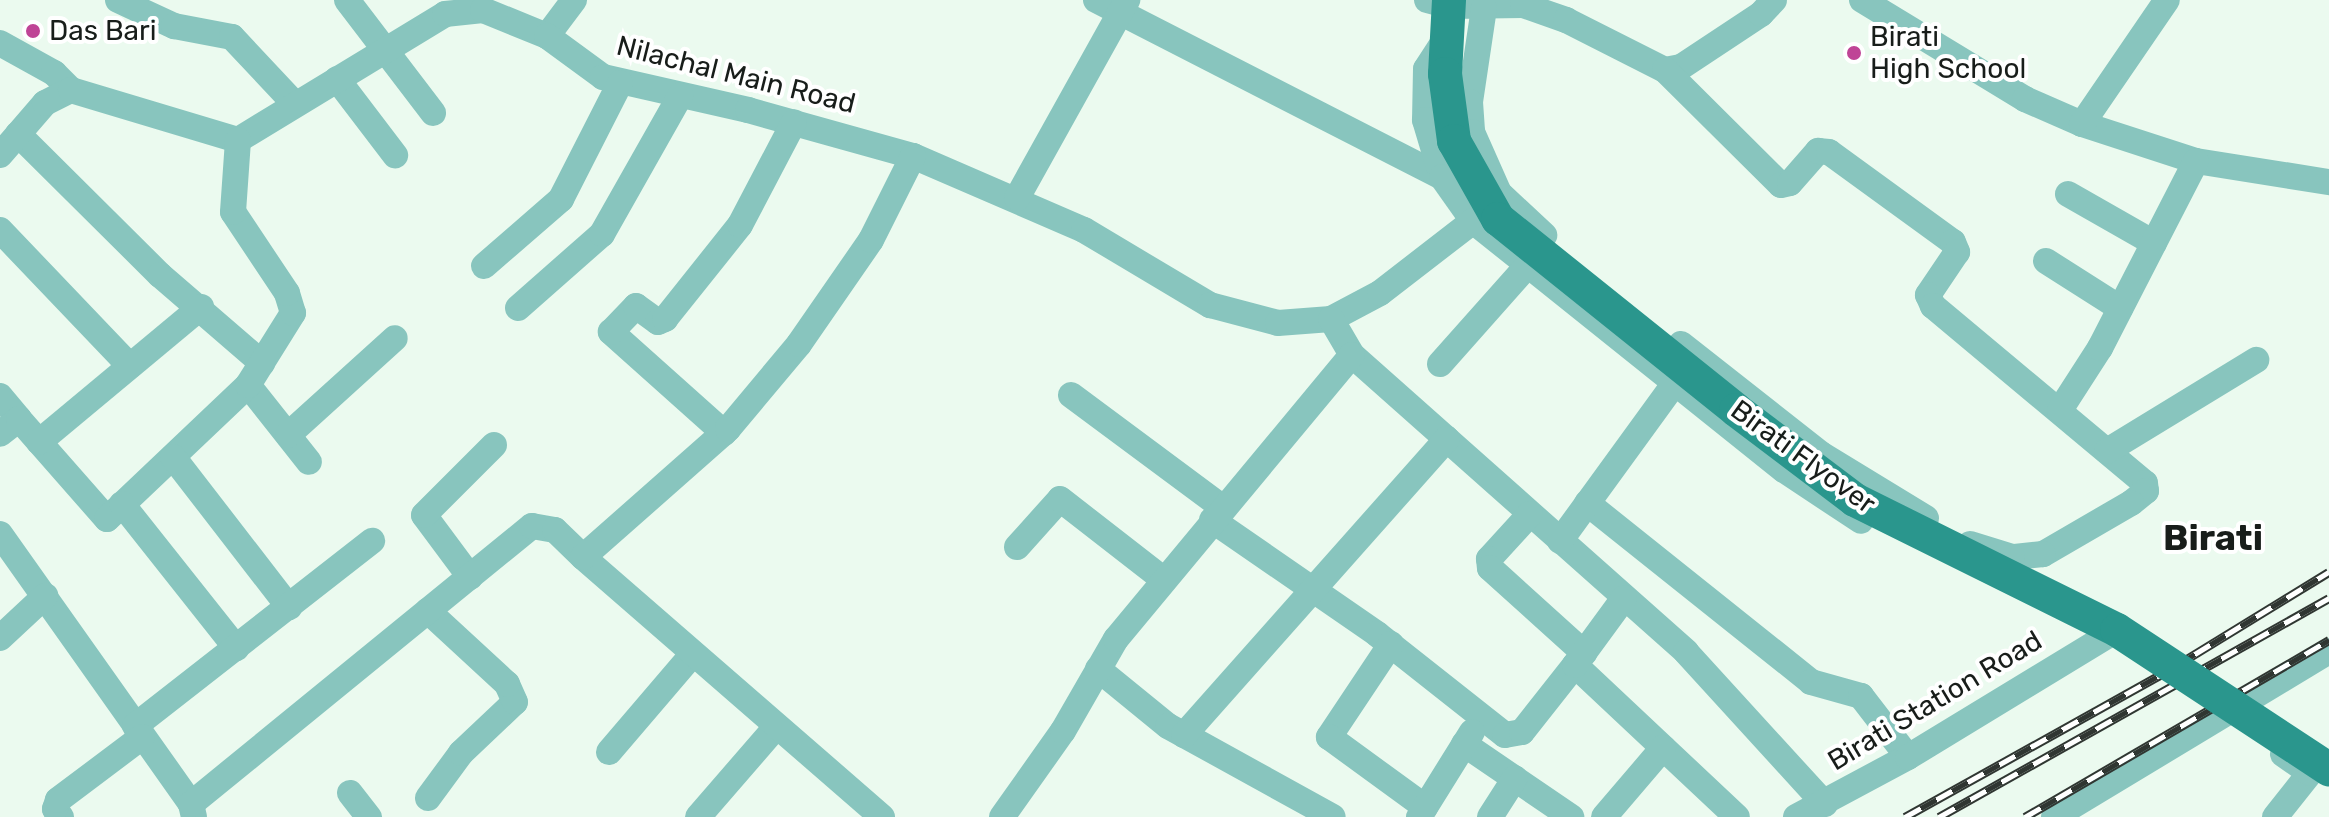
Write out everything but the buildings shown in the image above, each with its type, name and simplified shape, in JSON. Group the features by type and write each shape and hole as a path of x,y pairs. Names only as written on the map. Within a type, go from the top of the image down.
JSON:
{"main road":[{"name":"Birati Flyover","path":"1444,10 1445,74 1454,141 1498,219 1736,410 1866,506 2117,630 2324,772"}],"street":[{"path":"118,0 174,26 232,37 295,104"},
{"path":"347,0 433,113"},
{"path":"547,36 574,0"},
{"path":"1096,0 1122,8 1442,177"},
{"path":"1665,70 1681,67 1774,0"},
{"path":"1870,5 1903,0"},
{"path":"2082,124 2167,0"},
{"path":"1484,8 1470,102 1472,132 1499,193 1536,229 1821,454 1971,545 2020,558 2061,546 2144,493 2145,483 1929,301 1930,291 1957,252 1953,242 1829,152 1818,151 1790,183 1781,185 1665,70 1566,20 1523,5 1444,10 1426,69 1424,97 1442,177 1473,221 1674,384 1849,514 2105,637 2224,714 2324,772 2275,817"},
{"path":"1870,5 2025,99 2082,124 2196,161 2329,182"},
{"path":"1017,198 1122,8"},
{"name":"Nilachal Main Road","path":"238,140 445,14 483,10 547,36 603,77 620,83 794,122 913,156 1017,198 1119,248 1210,305 1278,323 1331,319 1380,293 1473,221"},
{"path":"0,43 54,73 71,90 238,140 233,212 287,293 293,313 255,374 107,519 39,442 9,426 0,396"},
{"path":"337,79 395,155"},
{"path":"484,266 561,199 620,83"},
{"path":"71,90 45,103 5,148 201,307 255,374 288,435 309,462"},
{"path":"518,308 602,234 680,96"},
{"path":"724,433 611,332 636,306 658,322 665,319 740,225 794,122"},
{"path":"583,557 724,433 799,344 871,240 913,156"},
{"path":"2060,410 2120,308 2196,161"},
{"path":"2068,194 2154,243"},
{"path":"0,230 130,366"},
{"path":"2046,261 2120,308"},
{"path":"1440,364 1526,267"},
{"path":"39,442 201,307"},
{"path":"1331,319 1352,355 1686,652 1825,804"},
{"path":"288,435 395,338"},
{"path":"1002,817 1063,731 1098,669 1164,580 1352,355"},
{"path":"2107,451 2256,360"},
{"path":"1560,541 1674,384"},
{"path":"1071,395 1311,587 1391,644 1505,735 1517,736 1580,659 1624,598"},
{"path":"1184,735 1311,587 1447,439"},
{"path":"470,577 424,515 494,445"},
{"path":"173,457 289,607"},
{"path":"1017,547 1060,499 1164,580"},
{"path":"1587,503 1811,682 1861,696 1908,757"},
{"path":"122,504 236,648"},
{"path":"1530,514 1489,559 1490,568 1663,748 1737,817"},
{"path":"0,534 193,811 532,526 555,530 691,656 882,817"},
{"path":"61,817 55,809 58,800 236,648 372,541"},
{"path":"0,638 45,596"},
{"path":"428,611 507,684 515,702 461,753 428,798"},
{"name":"Birati Station Road","path":"1796,817 1908,757 2105,637"},
{"path":"1391,644 1329,737 1422,812 1482,716"},
{"path":"2054,817 2329,651"},
{"path":"609,752 691,656"},
{"path":"1098,669 1184,735 1314,813"},
{"path":"698,817 776,727"},
{"path":"1464,744 1571,817"},
{"path":"1604,817 1663,748"},
{"path":"1490,817 1515,778"},
{"path":"350,793 369,817"}],"railway":[{"path":"1905,817 2164,673 2329,572"},
{"path":"1939,817 2329,598"},
{"path":"2025,817 2329,640"}],"place":[{"name":"Das Bari","path":"33,31"},
{"name":"Birati High School","path":"1854,53"}],"district":[{"name":"Birati","path":"2213,538"}]}
